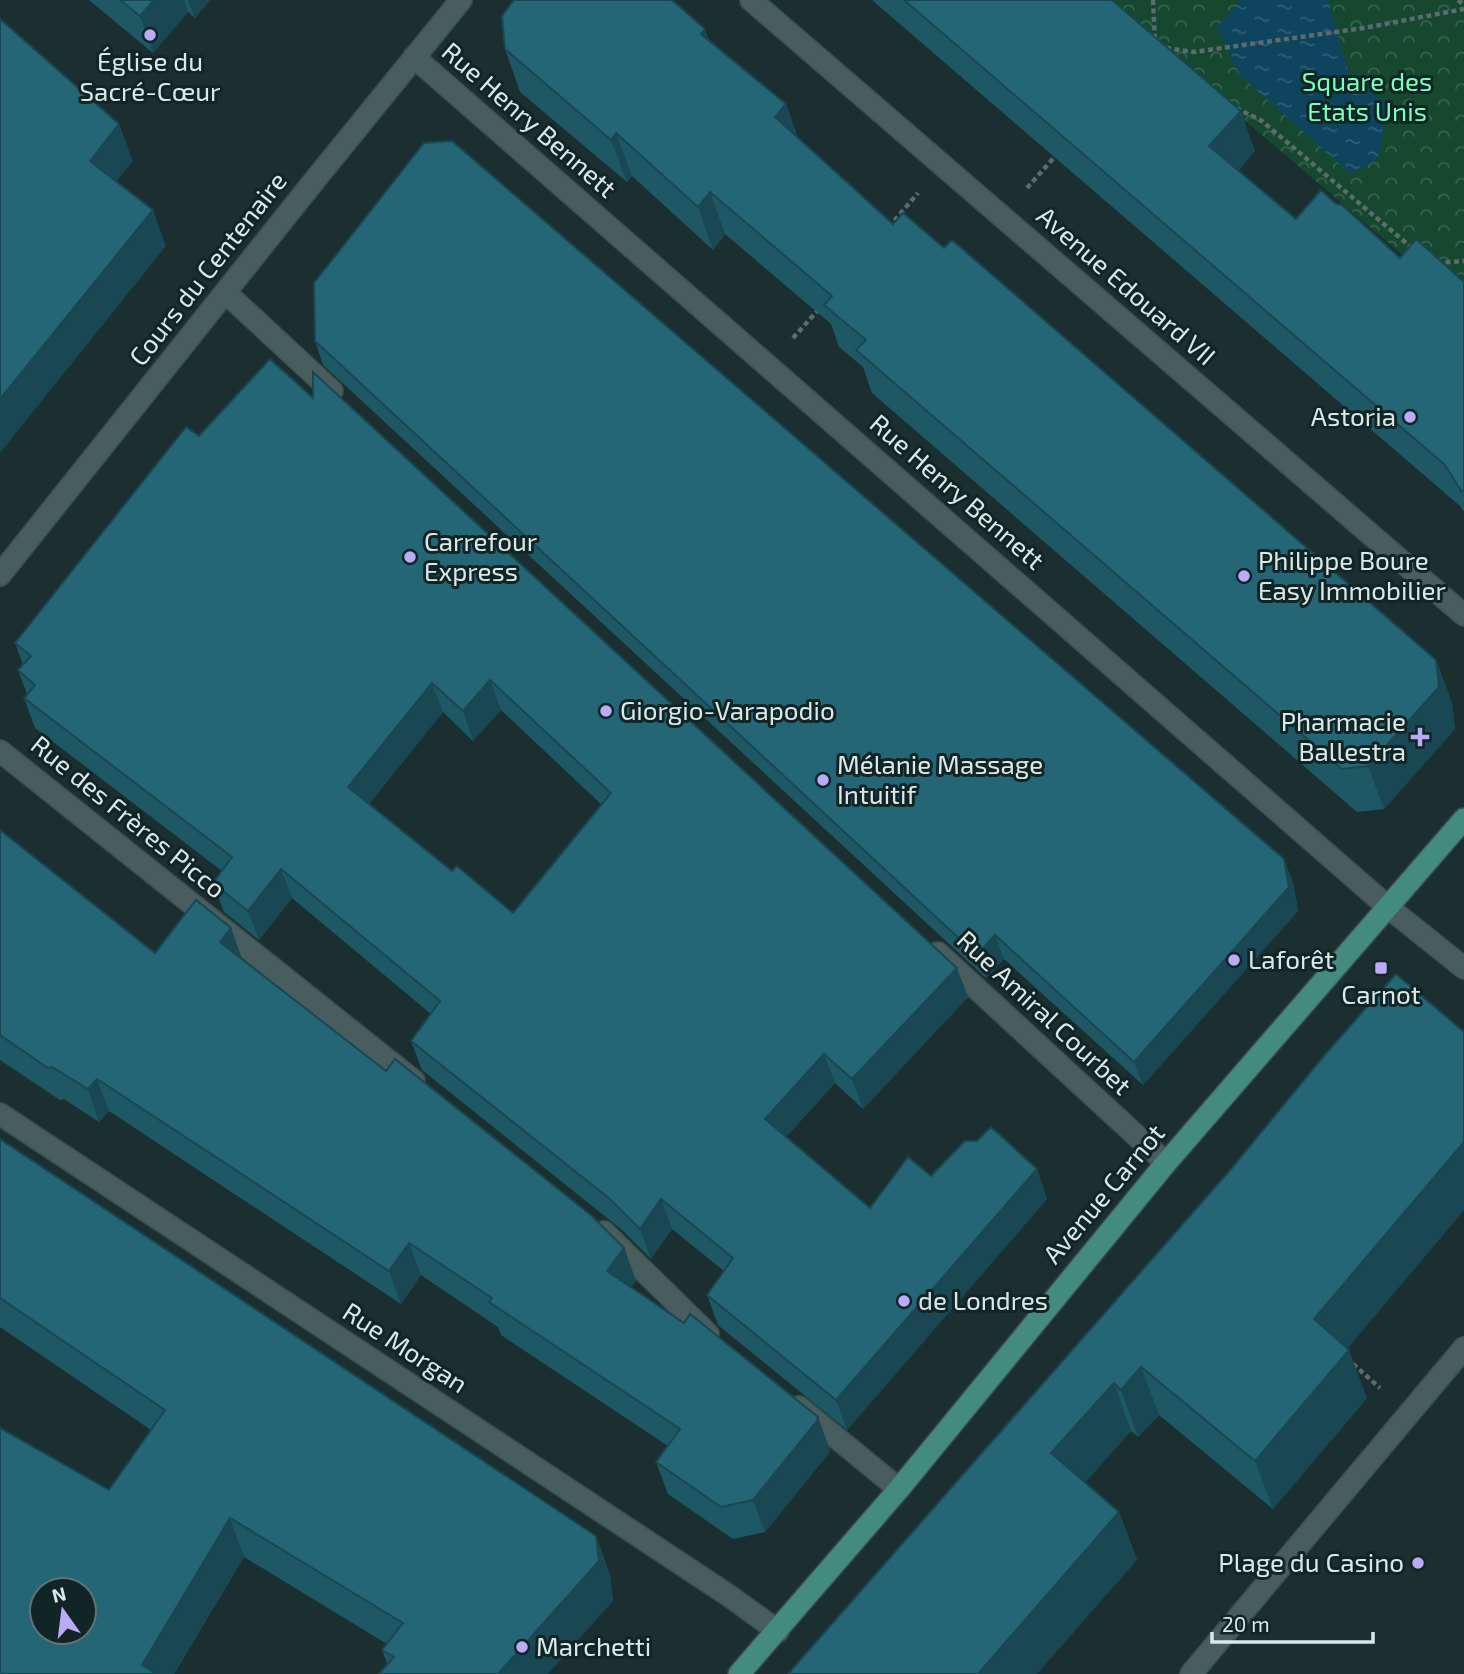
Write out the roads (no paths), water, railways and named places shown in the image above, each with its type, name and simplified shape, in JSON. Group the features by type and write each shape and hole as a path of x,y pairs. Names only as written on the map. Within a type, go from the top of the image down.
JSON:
{"main road":[{"name":"Avenue Carnot","path":"739,1674 899,1489 1166,1163 1464,819"}],"street":[{"name":"Cours du Centenaire","path":"0,575 461,0"},
{"name":"Avenue Edouard VII","path":"751,0 1464,615"},
{"name":"Rue Henry Bennett","path":"414,57 1389,908 1464,968"},
{"path":"226,293 349,406"},
{"name":"Rue des Frères Picco","path":"0,751 430,1094"},
{"name":"Rue Amiral Courbet","path":"920,937 1166,1163"},
{"name":"Rue Morgan","path":"0,1114 728,1595 778,1632"},
{"path":"592,1222 698,1326 720,1344"},
{"path":"1191,1674 1464,1348"},
{"path":"785,1396 899,1489"}],"water":[{"path":"1241,0 1328,0 1349,75 1388,105 1378,159 1351,174 1240,75 1217,27"}],"place":[{"name":"Église du Sacré-Cœur","path":"150,35"},
{"name":"Astoria","path":"1410,417"},
{"name":"Carrefour Express","path":"410,557"},
{"name":"Philippe Boure Easy Immobilier","path":"1244,576"},
{"name":"Giorgio-Varapodio","path":"606,711"},
{"name":"Pharmacie Ballestra","path":"1420,737"},
{"name":"Mélanie Massage Intuitif","path":"823,780"},
{"name":"Laforêt","path":"1234,960"},
{"name":"Carnot","path":"1381,968"},
{"name":"de Londres","path":"904,1301"},
{"name":"Plage du Casino","path":"1418,1563"},
{"name":"Marchetti","path":"522,1647"}],"park label":[{"name":"Square des Etats Unis","path":"1367,97"}]}
